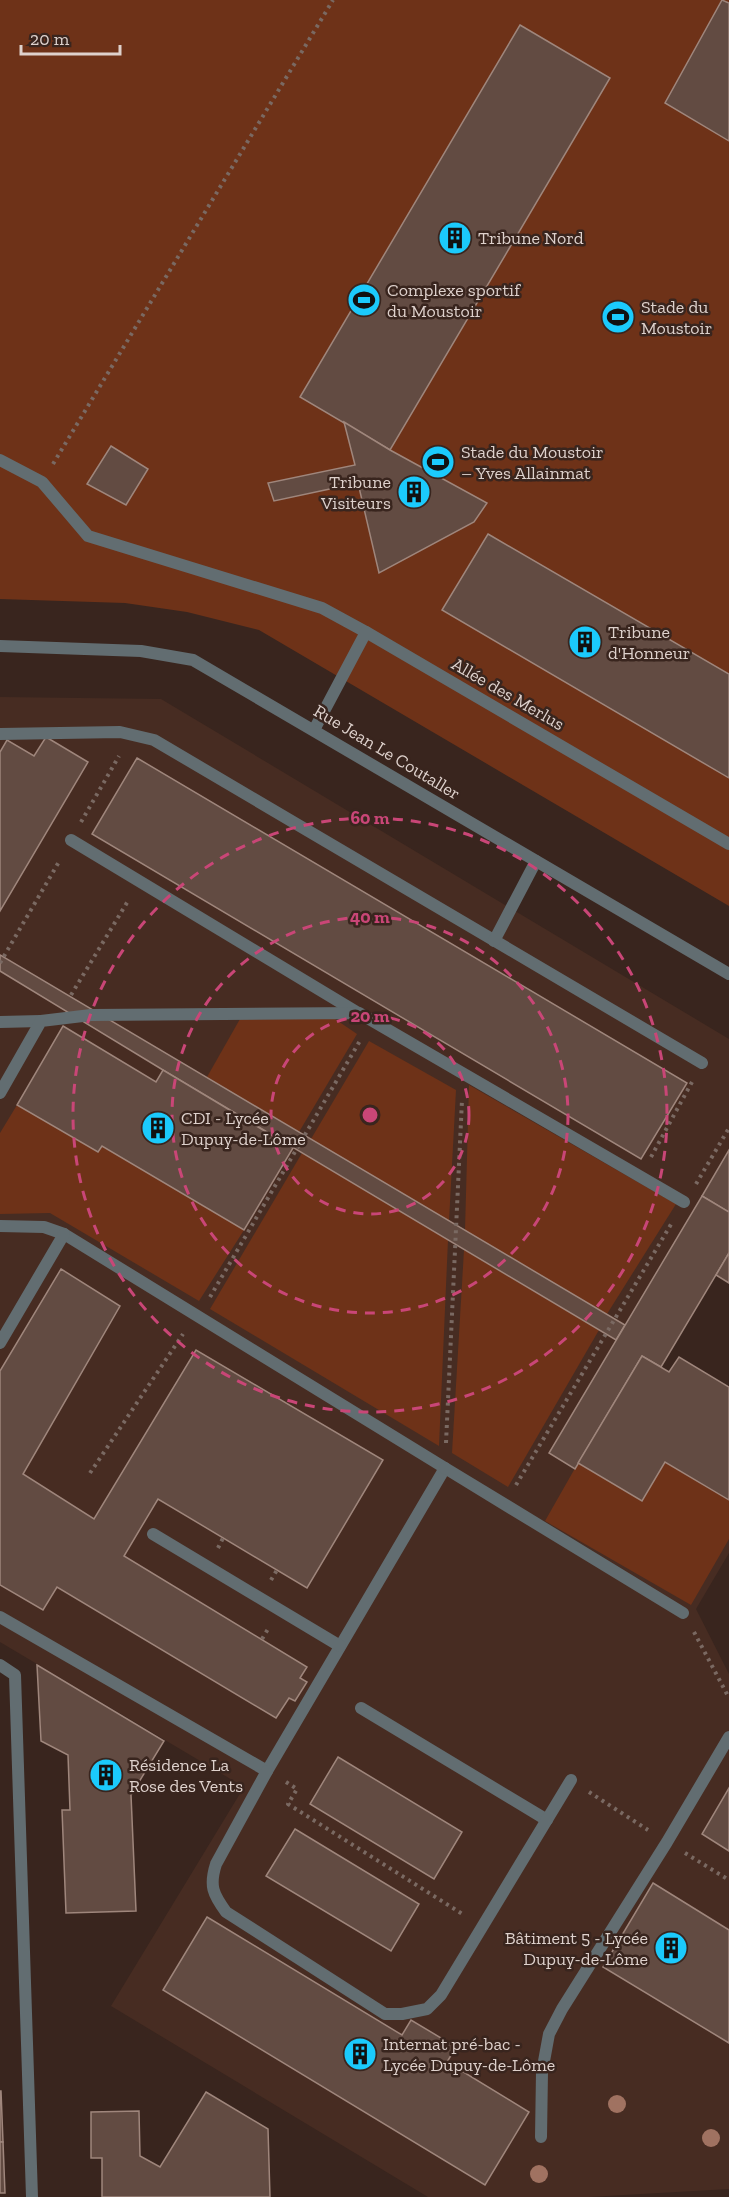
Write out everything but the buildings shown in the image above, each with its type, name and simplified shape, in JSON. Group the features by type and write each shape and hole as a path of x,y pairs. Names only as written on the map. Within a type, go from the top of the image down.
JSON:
{"street":[{"path":"0,460 42,482"},
{"name":"Allée des Merlus","path":"42,482 88,536 322,608 729,844"},
{"path":"314,730 366,632"},
{"name":"Rue Jean Le Coutaller","path":"0,646 141,651 193,660 729,974"},
{"path":"0,734 120,732 154,740 702,1063"},
{"path":"71,840 359,1013 684,1202"},
{"path":"494,941 536,861"},
{"path":"0,1022 91,1016 359,1013"},
{"path":"0,1093 41,1021"},
{"path":"0,1226 44,1227 64,1234 683,1613"},
{"path":"0,1343 64,1234"},
{"path":"445,1468 267,1771 216,1864 211,1879 215,1896 226,1912 385,2013 402,2014 426,2009 441,1995 571,1780"},
{"path":"153,1534 340,1646"},
{"path":"0,1617 267,1771"},
{"path":"0,1665 15,1675 32,2197"},
{"path":"361,1708 547,1820"},
{"path":"541,2137 542,2072 549,2034 562,2009 668,1842 729,1737"}],"path":[{"path":"42,482 333,0"},
{"path":"57,1019 140,881"},
{"path":"90,1473 176,1341 199,1317 372,1020"},
{"path":"640,1176 702,1063"},
{"path":"445,1468 463,1074"},
{"path":"504,1504 729,1128"},
{"path":"683,1613 729,1698"},
{"path":"291,1773 286,1782 297,1789 288,1804 483,1927"},
{"path":"571,1780 729,1880"}],"shaded area":[{"name":"Stade du Moustoir – Yves Allainmat","path":"0,0 729,0 729,906 259,630 187,612 125,603 0,599"},
{"path":"0,697 161,699 729,1039 729,1283 716,1275 661,1367 669,1372 679,1357 729,1387 729,1553 696,1609 729,1674 729,1788 702,1834 729,1851 729,2189 589,2197 428,2197 111,2006 244,1787 0,1642"},
{"path":"240,1019 335,1019 357,1034 299,1132 207,1077"},
{"path":"369,1041 456,1090 449,1221 311,1139"},
{"path":"469,1085 676,1204 607,1314 465,1230"},
{"path":"17,1105 98,1152 102,1146 244,1230 199,1301 50,1213 0,1214 0,1133"},
{"path":"302,1153 448,1240 439,1446 210,1309"},
{"path":"464,1250 599,1330 508,1487 452,1453"},
{"path":"665,1462 729,1500 729,1539 691,1605 545,1521 578,1463 642,1501"}],"place":[{"name":"Tribune Nord","path":"455,238"},
{"name":"Complexe sportif du Moustoir","path":"364,300"},
{"name":"Stade du Moustoir","path":"618,317"},
{"name":"Stade du Moustoir – Yves Allainmat","path":"438,462"},
{"name":"Tribune Visiteurs","path":"414,492"},
{"name":"Tribune d'Honneur","path":"585,642"},
{"name":"CDI - Lycée Dupuy-de-Lôme","path":"158,1128"},
{"name":"Résidence La Rose des Vents","path":"106,1775"},
{"name":"Bâtiment 5 - Lycée Dupuy-de-Lôme","path":"671,1948"},
{"name":"Internat pré-bac - Lycée Dupuy-de-Lôme","path":"360,2054"}]}
